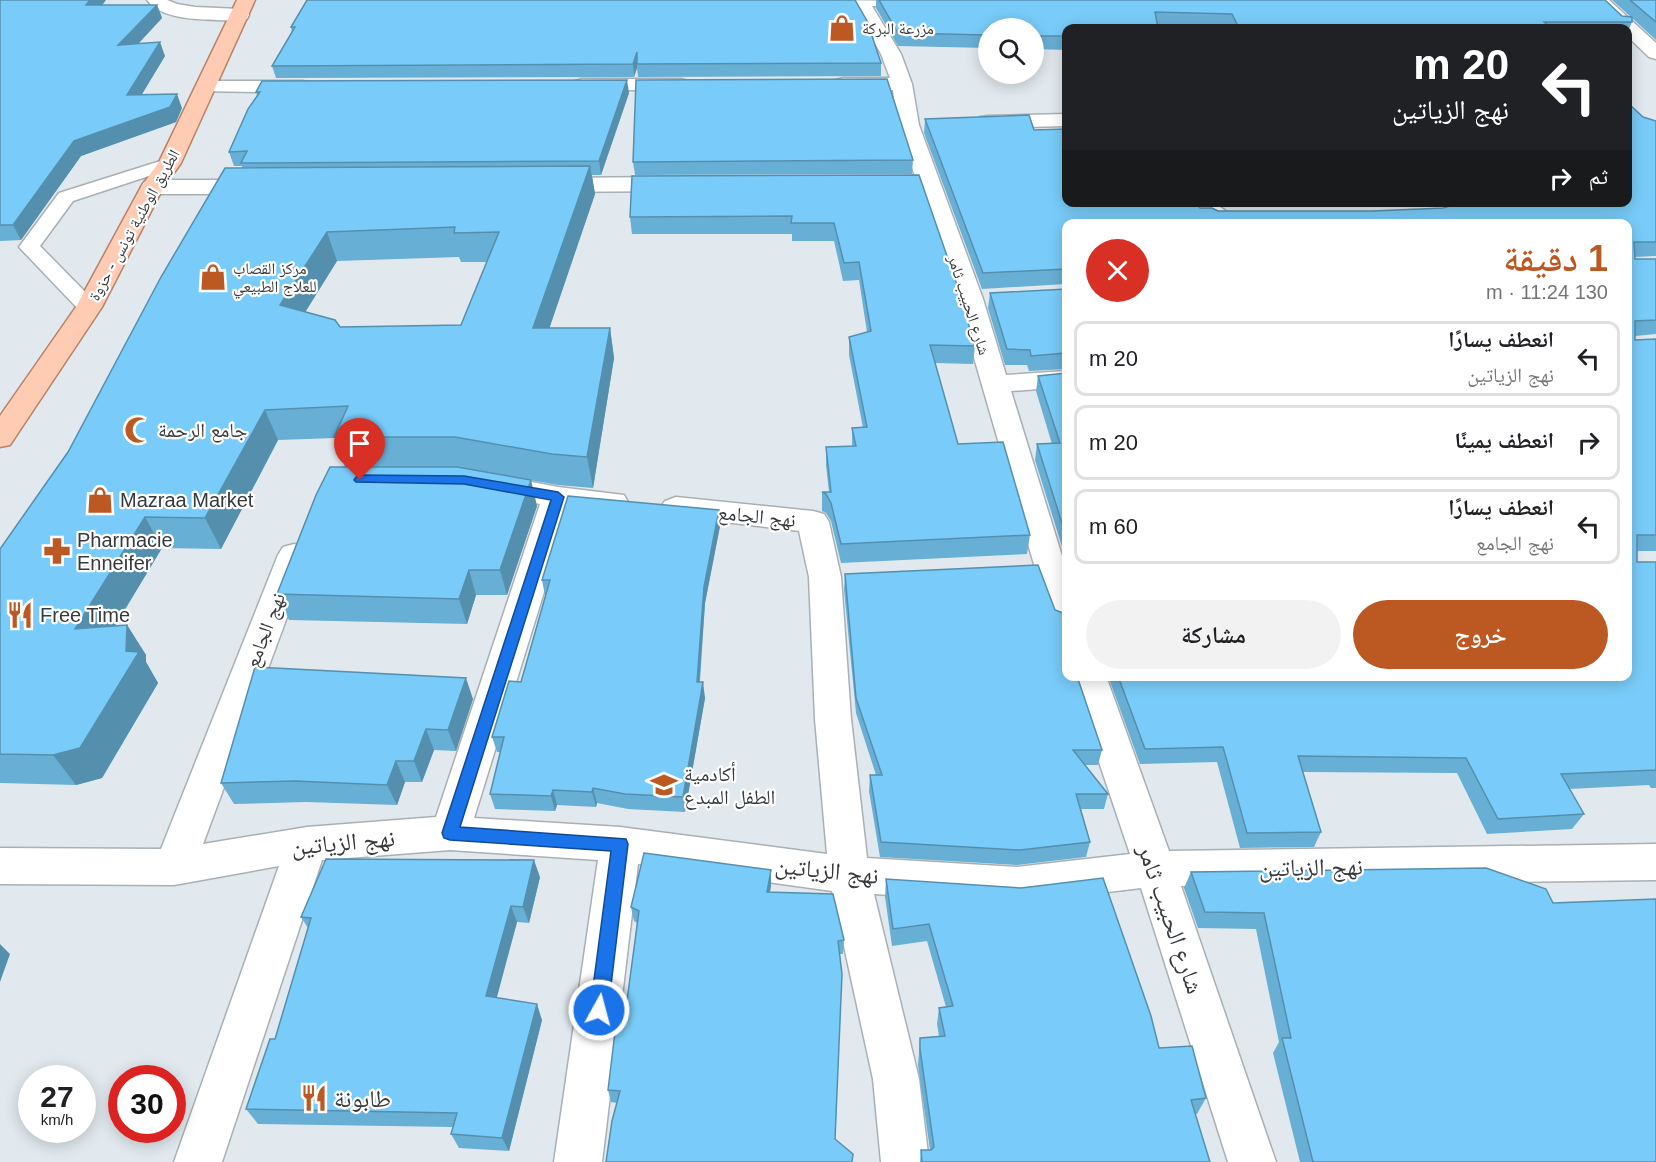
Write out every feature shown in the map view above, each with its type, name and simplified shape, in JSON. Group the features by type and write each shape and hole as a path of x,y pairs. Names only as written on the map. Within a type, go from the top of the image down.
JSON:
{"main road":[{"name":"الطريق الوطنية تونس - حزوة","path":"0,438 89,307 152,187 170,163 243,7"}],"street":[{"path":"156,0 162,6 177,11 243,7"},
{"path":"789,0 943,1"},
{"name":"شارع الحبيب ثامر","path":"859,0 891,54 919,125 928,183 980,299 994,384 1058,566 1062,591"},
{"path":"1578,3 1600,2 1624,24"},
{"path":"1632,31 1656,53"},
{"path":"818,84 902,84"},
{"path":"566,86 698,85"},
{"path":"207,87 326,87"},
{"path":"964,123 1062,120"},
{"path":"858,183 928,183"},
{"path":"530,185 693,184"},
{"path":"152,187 283,186"},
{"path":"1204,207 1210,214 1220,219"},
{"path":"994,384 1062,379"},
{"name":"نهج الجامع","path":"464,480 558,497 813,522 843,577 833,719 849,875"},
{"path":"450,833 558,497"},
{"name":"نهج الجامع","path":"174,867 304,530"},
{"path":"1013,567 1058,566"},
{"name":"شارع الحبيب ثامر","path":"1090,681 1252,1162"},
{"name":"نهج الزياتين","path":"0,866 174,867 307,844 450,833 620,844 849,875 1017,885 1155,869 1656,862"},
{"path":"198,1162 307,844"},
{"path":"578,1162 620,844"},
{"path":"849,875 896,1079 905,1162"}],"lane":[{"path":"89,307 29,247 66,197 170,163"}],"building":[{"path":"0,0 90,0 86,5 157,5 118,45 160,42 127,95 177,94 170,107 74,141 13,225 0,225"},
{"path":"307,0 855,0 874,33 871,33 881,63 637,64 637,52 633,64 272,66 295,27 291,27"},
{"path":"879,0 1605,0 1622,16 1632,17 1632,22 1544,22 1546,24 1237,24 1232,14 1155,12 1157,24 1062,24 1062,36 1044,36 1044,18 978,18 978,35 898,33"},
{"path":"1630,0 1656,0 1656,22"},
{"path":"887,79 913,160 633,162 636,80"},
{"path":"627,80 599,161 241,163 247,151 229,152 248,109 260,92 256,92 262,81"},
{"path":"1632,107 1643,117 1656,121 1656,242 1634,242 1635,259 1656,259 1656,320 1635,321 1635,340 1656,339 1656,535 1637,535 1637,562 1656,562 1656,770 1561,774 1584,814 1498,819 1466,758 1298,756 1321,832 1247,833 1223,747 1145,749 1120,681 1632,681 1632,219 1062,219 1062,269 983,273 925,119 1029,115 1034,130 1062,129 1062,207 1199,207 1218,211 1373,211 1443,208 1632,207"},
{"path":"590,166 533,328 610,328 587,457 552,454 455,437 334,437 348,406 265,410 205,518 145,517 75,629 127,625 126,651 139,652 80,748 53,755 0,754 0,549 68,452 161,277 225,168","holes":["455,227 454,233 499,232 461,325 340,327 335,320 280,305 327,232"]},
{"path":"919,175 956,282 975,346 930,345 958,444 1003,442 1030,535 841,544 831,503 826,494 822,492 831,492 826,447 856,446 852,428 867,427 849,337 871,331 859,262 844,263 834,223 791,223 792,216 630,217 632,176"},
{"path":"1062,289 1062,353 1031,356 1030,350 1007,349 990,293"},
{"path":"1062,373 1062,523 1037,444 1060,443 1038,376"},
{"path":"330,467 457,467 531,480 500,570 469,570 459,599 277,594 316,495"},
{"path":"568,496 719,510 704,587 697,682 703,682 683,797 625,794 593,788 592,792 553,790 551,796 490,794 504,737 492,737 509,681 521,682 550,580 542,580"},
{"path":"1038,565 1055,610 1062,613 1062,681 1079,681 1102,750 1073,750 1108,794 1076,794 1090,842 1020,850 881,842 870,775 882,775 856,698 845,574"},
{"path":"255,667 466,678 448,730 426,729 414,761 396,761 387,785 295,781 221,783"},
{"path":"644,853 771,870 767,892 833,894 844,940 838,941 842,974 835,1139 853,1154 852,1162 606,1162 612,1121 620,1091 608,1090 618,1007 626,1008 639,911 631,907"},
{"path":"326,859 534,860 523,907 511,906 486,996 537,1004 502,1138 451,1134 457,1113 246,1109 270,1039 275,1039 311,918 301,917"},
{"path":"1486,868 1546,889 1553,903 1656,899 1656,1162 1313,1162 1282,1038 1291,1038 1264,913 1205,912 1191,872"},
{"path":"1103,878 1151,1016 1159,1048 1192,1046 1206,1098 1191,1100 1210,1162 922,1162 921,1150 931,1150 934,1147 920,1038 945,1036 939,1008 953,1006 929,924 893,929 886,879 1021,888"}],"place":[{"name":"مزرعة البركة","path":"842,28"},
{"name":"مركز القصاب للعلاج الطبيعي","path":"213,277"},
{"name":"جامع الرحمة","path":"138,430"},
{"name":"Mazraa Market","path":"100,500"},
{"name":"Pharmacie Enneifer","path":"57,551"},
{"name":"Free Time","path":"20,615"},
{"name":"أكادمية الطفل المبدع","path":"664,785"},
{"name":"طابونة","path":"314,1098"}],"route":[{"path":"360,480 464,480 558,497 450,833 620,844 599,1010"}]}
